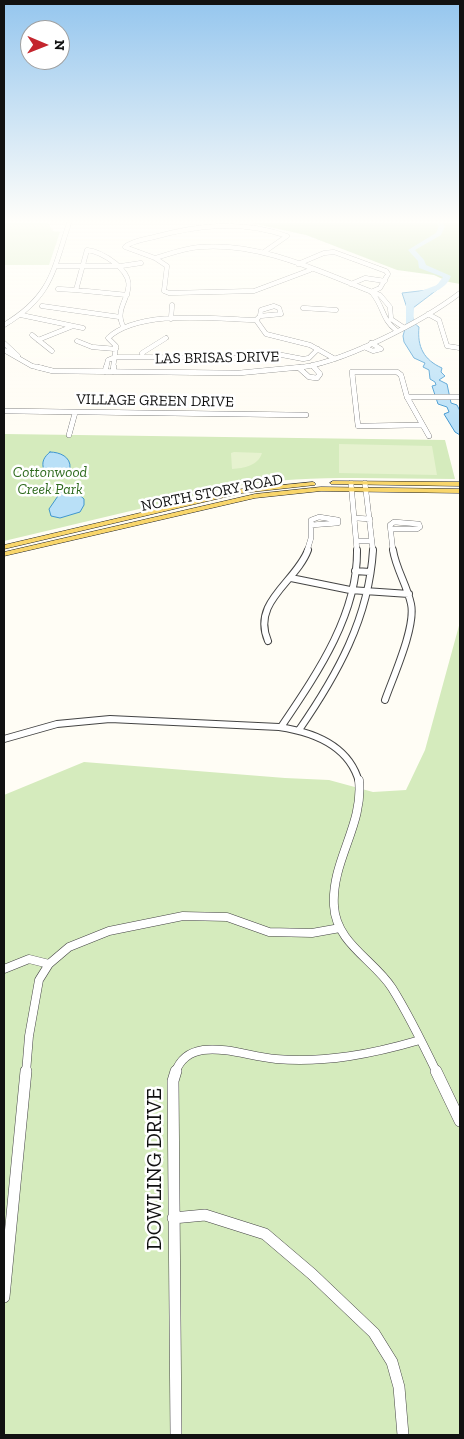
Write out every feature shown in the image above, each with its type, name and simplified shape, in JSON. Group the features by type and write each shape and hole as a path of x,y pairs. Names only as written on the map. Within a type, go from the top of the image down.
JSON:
{"main road":[{"name":"NORTH STORY ROAD","path":"4,554 242,498 321,486"},
{"name":"NORTH STORY ROAD","path":"4,547 252,489 321,486 460,487"}],"street":[{"path":"4,325 21,315 46,290"},
{"path":"78,290 127,295"},
{"path":"123,326 120,317 128,290"},
{"path":"164,290 169,293 256,290"},
{"path":"366,290 386,300 391,319 403,327"},
{"path":"371,292 375,290"},
{"path":"371,292 381,303 384,319 389,326 396,330"},
{"name":"LAS BRISAS DRIVE","path":"4,350 32,366 46,370 239,373 299,368 312,365 321,360 335,359 371,343 428,314 460,294"},
{"path":"171,319 172,305"},
{"path":"42,306 120,317"},
{"path":"303,308 336,310"},
{"path":"428,314 439,320 447,346 449,348 460,348"},
{"path":"21,315 83,328"},
{"path":"113,372 116,346 108,338 123,326 171,319 258,318 266,334 318,349 335,359"},
{"path":"38,340 73,326"},
{"path":"32,335 52,351"},
{"path":"143,357 142,353 146,349 166,338"},
{"path":"77,341 92,347 116,349"},
{"name":"LAS BRISAS DRIVE","path":"4,343 16,351 20,358"},
{"path":"364,346 373,351 381,349 371,343"},
{"path":"105,372 108,360 115,357 242,358 282,355 303,359 311,356 318,349"},
{"path":"321,360 316,354 324,353"},
{"path":"311,356 321,360"},
{"path":"299,368 309,377 317,378 320,374 312,365"},
{"path":"422,425 358,426 352,372 398,372 401,375 407,398 429,436"},
{"path":"407,398 460,397"},
{"name":"VILLAGE GREEN DRIVE","path":"4,412 306,415"},
{"path":"69,435 76,412"},
{"path":"281,728 324,661 334,639 351,590 355,570 357,541 351,486"},
{"path":"299,730 326,690 345,656 367,592 372,542 366,486"},
{"path":"355,518 370,518"},
{"path":"268,641 263,627 266,614 273,599 291,578 305,557 310,545 311,525"},
{"path":"385,700 408,636 412,614 409,594 395,564 391,529"},
{"path":"357,541 372,542"},
{"path":"355,570 370,572"},
{"path":"291,578 351,590 409,594"},
{"path":"4,739 48,725 86,719 119,718 299,730 316,735 334,746 347,759 359,781 361,801 334,882 335,913 340,928 353,948 391,987 420,1040 460,1121"},
{"path":"4,1297 29,1036 39,980 49,964 69,947 109,931 183,916 211,915 226,917 269,932 312,933 340,928"},
{"path":"4,969 29,959 49,964"},
{"name":"DOWLING DRIVE","path":"176,1435 173,1081 176,1068 182,1058 209,1049 266,1058 306,1060 342,1058 374,1054 420,1040"},
{"path":"173,1218 205,1215 265,1234 374,1332 392,1362 399,1387 402,1435"}],"green space":[{"name":"Cottonwood Creek Park","path":"4,434 445,440 455,479 373,478 263,482 236,486 4,541"},
{"path":"339,444 432,446 437,475 339,473"},
{"path":"231,453 262,453 254,464 232,469"},
{"path":"460,622 460,1435 4,1435 4,795 84,762 329,780 373,792 406,790 425,750"}],"water":[{"path":"428,290 431,293 437,290 413,308 414,321 419,327 419,341 423,352 426,357 442,368 441,372 445,376 439,380 447,384 451,403 457,405 460,411 460,435 455,432 444,414 449,412 447,407 438,404 432,386 436,385 430,379 429,370 423,367 425,363 414,358 404,342 403,336 409,314 402,293"},
{"path":"50,452 67,458 70,468 56,473 44,470 44,460"},
{"path":"75,491 84,499 84,505 80,512 60,518 51,516 49,509 60,493"}],"waterway":[{"path":"409,330 410,304 419,295 431,290"}]}
